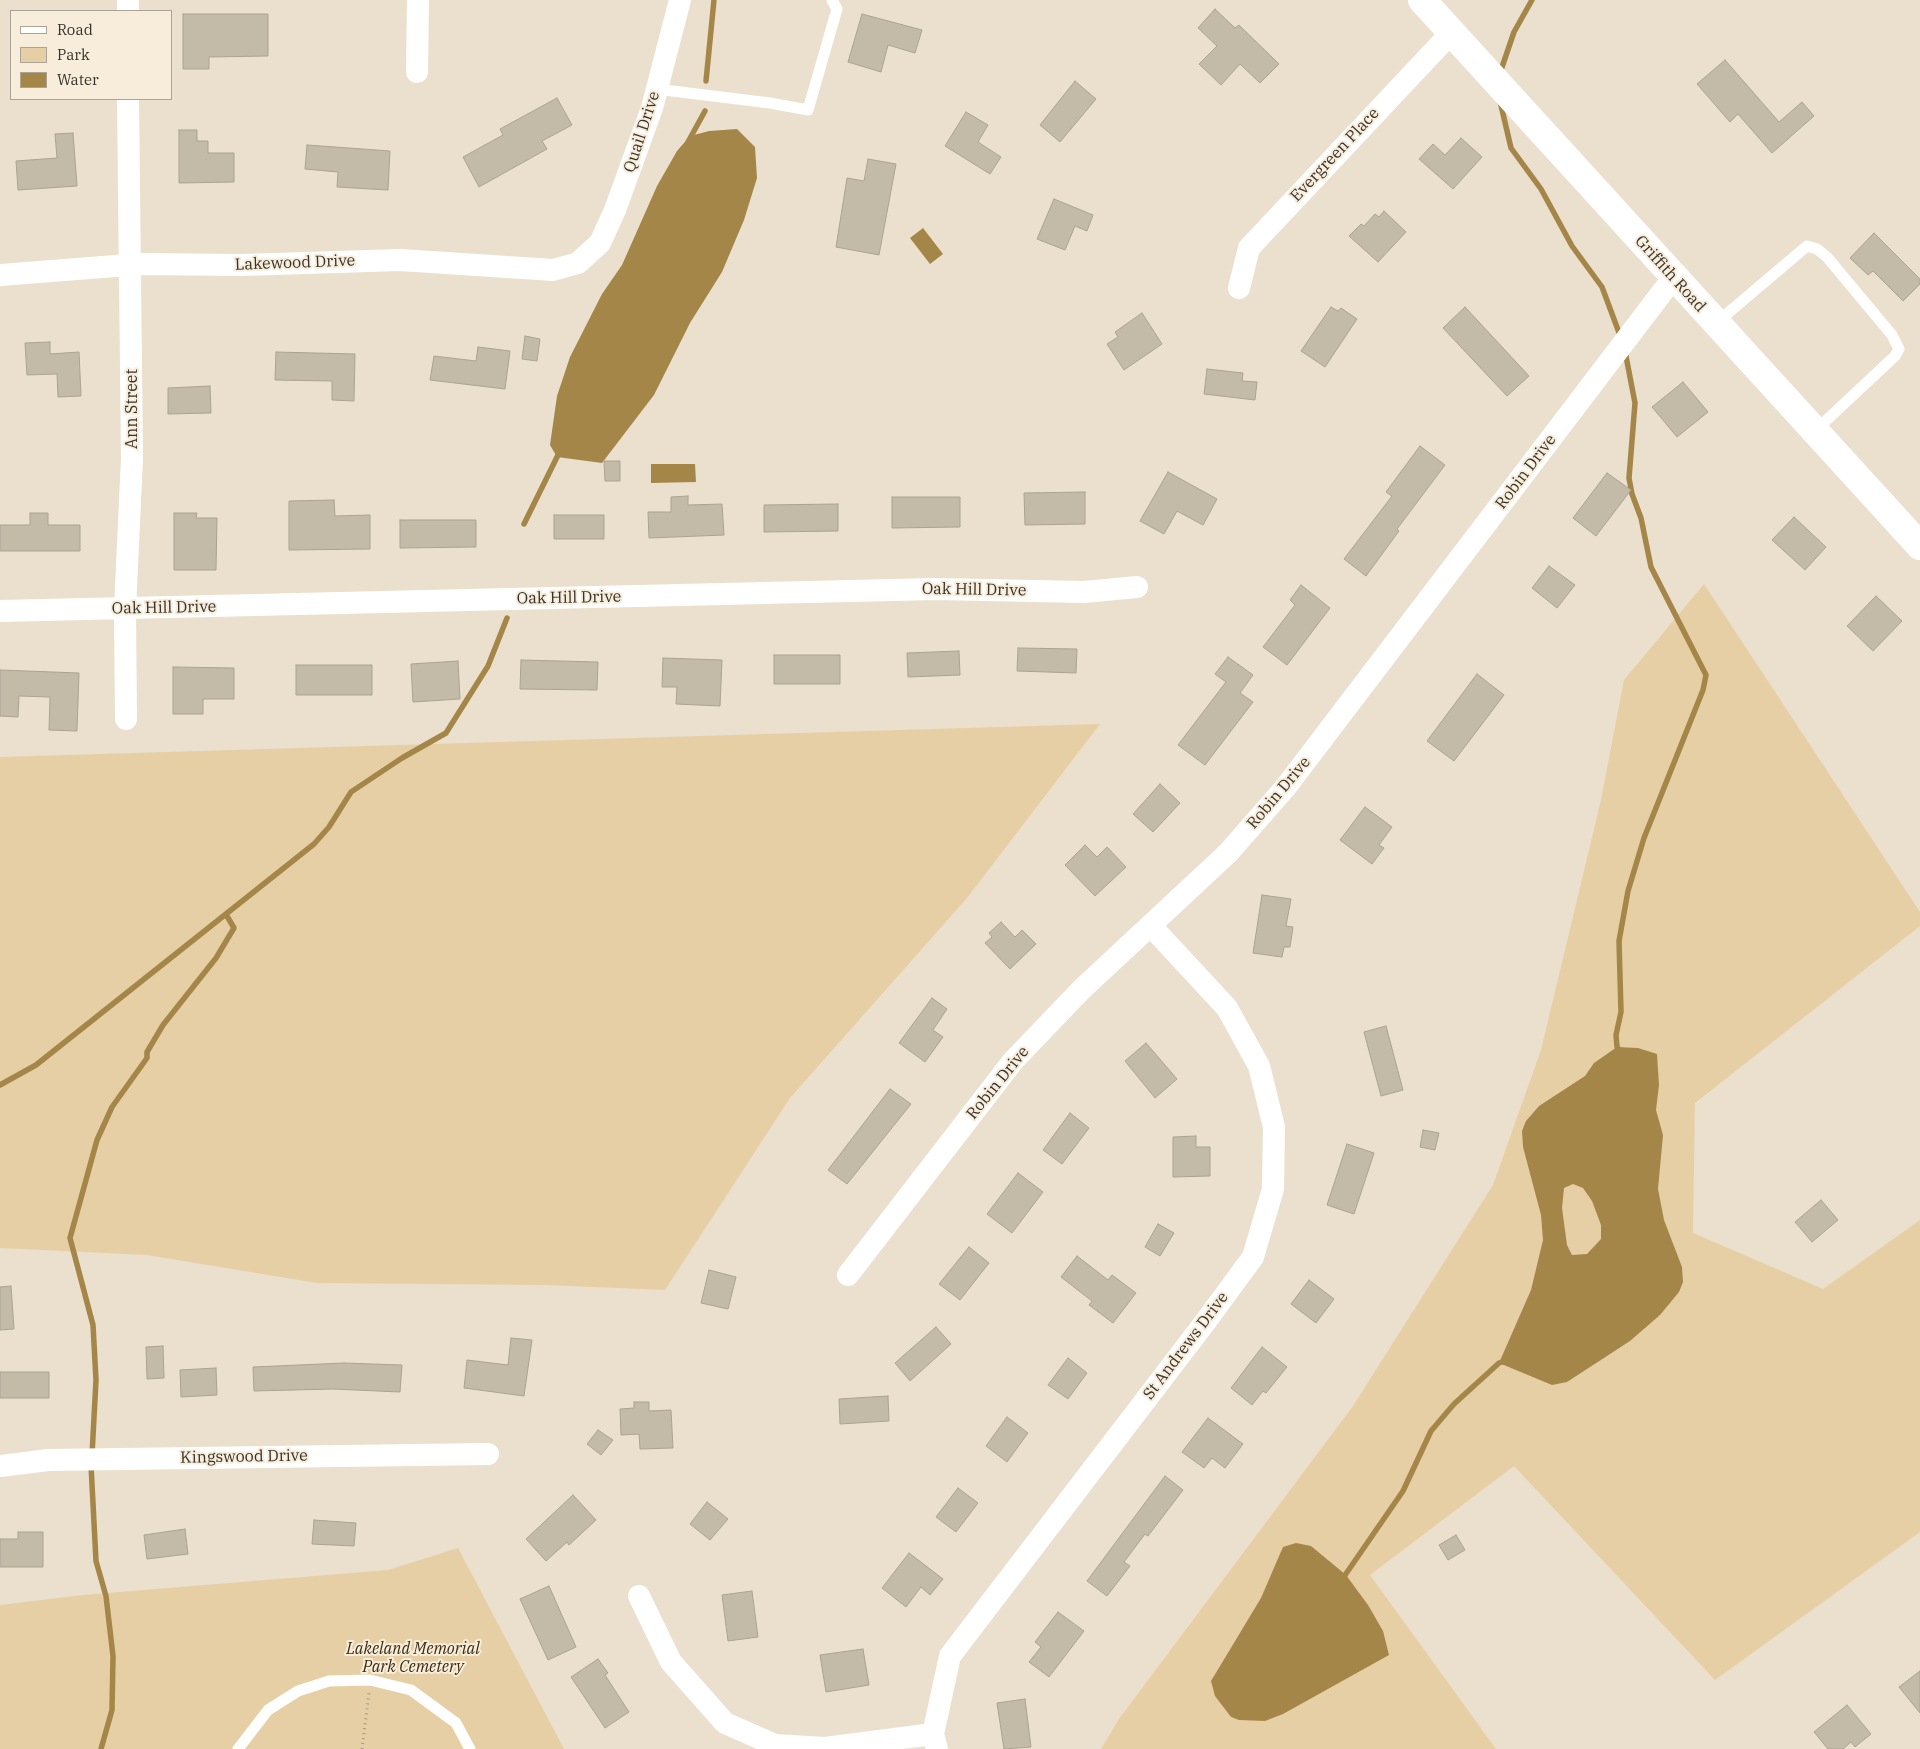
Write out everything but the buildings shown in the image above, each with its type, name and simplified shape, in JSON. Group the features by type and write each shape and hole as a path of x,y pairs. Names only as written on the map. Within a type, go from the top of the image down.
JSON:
{"street":[{"path":"416,72 418,0"},
{"name":"Quail Drive","path":"588,256 600,243 608,227 656,89 680,0"},
{"name":"Griffith Road","path":"1422,0 1673,278 1816,430 1920,546"},
{"name":"Evergreen Place","path":"1239,288 1248,248 1451,33"},
{"name":"Ann Street","path":"126,719 126,609 132,458 128,100"},
{"name":"Lakewood Drive","path":"0,274 131,265 242,265 400,260 553,270 578,263 588,256"},
{"name":"Robin Drive","path":"848,1275 1013,1061 1081,990 1228,853 1285,788 1673,278"},
{"name":"Oak Hill Drive","path":"0,611 935,589 1084,592 1137,587"},
{"name":"St Andrews Drive","path":"935,1742 950,1656 1253,1257 1273,1189 1274,1127 1259,1066 1227,1008 1151,926"},
{"name":"Kingswood Drive","path":"0,1466 48,1460 488,1454"},
{"path":"640,1596 671,1662 725,1723 775,1745 825,1748 935,1742"}],"lane":[{"path":"656,89 770,103 808,110 836,9 832,0"},
{"path":"1715,324 1807,246 1817,249 1827,257 1877,315 1898,342 1899,349 1895,356 1816,430"},
{"path":"238,1749 268,1710 298,1691 329,1681 370,1680 411,1690 456,1723 470,1749"}],"path":[{"path":"362,1749 370,1680"}],"green space":[{"path":"1704,584 1920,912 1920,926 1695,1103 1693,1233 1823,1289 1920,1220 1920,1532 1715,1680 1514,1466 1370,1575 1496,1749 1101,1749 1119,1719 1353,1406 1493,1185 1541,1050 1601,800 1624,680"},
{"path":"1100,724 967,898 790,1098 665,1290 546,1285 317,1283 147,1255 0,1248 0,757"},
{"name":"Lakeland Memorial Park Cemetery","path":"458,1548 564,1749 0,1749 0,1605 83,1595 388,1570"}],"water":[{"path":"737,129 755,147 757,178 744,220 722,272 690,323 654,395 602,463 557,457 550,445 557,396 570,357 602,294 622,265 657,186 677,151 690,136 709,131"},
{"path":"923,228 943,254 930,264 910,238"},
{"path":"651,464 695,464 696,482 651,483"},
{"path":"1617,1047 1638,1048 1657,1054 1659,1085 1656,1110 1663,1135 1658,1189 1664,1220 1682,1267 1683,1282 1679,1292 1660,1315 1630,1341 1567,1382 1552,1385 1499,1363 1531,1290 1543,1240 1541,1215 1523,1147 1522,1131 1526,1121 1539,1106 1585,1076 1594,1063","holes":["1573,1184 1583,1188 1592,1201 1601,1225 1601,1239 1587,1254 1572,1255 1567,1245 1562,1208 1564,1188"]},
{"path":"1296,1543 1311,1546 1346,1575 1368,1605 1383,1631 1389,1655 1283,1714 1265,1721 1239,1720 1231,1717 1215,1696 1211,1681 1261,1598 1283,1547"}],"waterway":[{"path":"706,81 714,0"},
{"path":"1500,73 1514,32 1532,0"},
{"path":"1500,101 1511,148 1541,189 1572,246 1602,287 1621,338"},
{"path":"688,142 705,111"},
{"path":"1622,1053 1617,1047 1616,1035 1621,1012 1619,941 1628,891 1644,838 1703,690 1706,675 1651,567 1641,518 1632,494 1629,478 1635,403 1625,351"},
{"path":"524,524 560,451"},
{"path":"0,1085 36,1065 314,844 329,827 351,792 402,758 446,733 488,666 507,618"},
{"path":"92,1455 96,1380 93,1325 70,1238 97,1140 112,1107 147,1058 147,1052 163,1025 216,958 234,928 227,916"},
{"path":"1341,1581 1403,1491 1431,1431 1454,1404 1499,1363 1505,1361"},
{"path":"91,1465 96,1561 106,1596 113,1656 112,1710 101,1749"}]}
